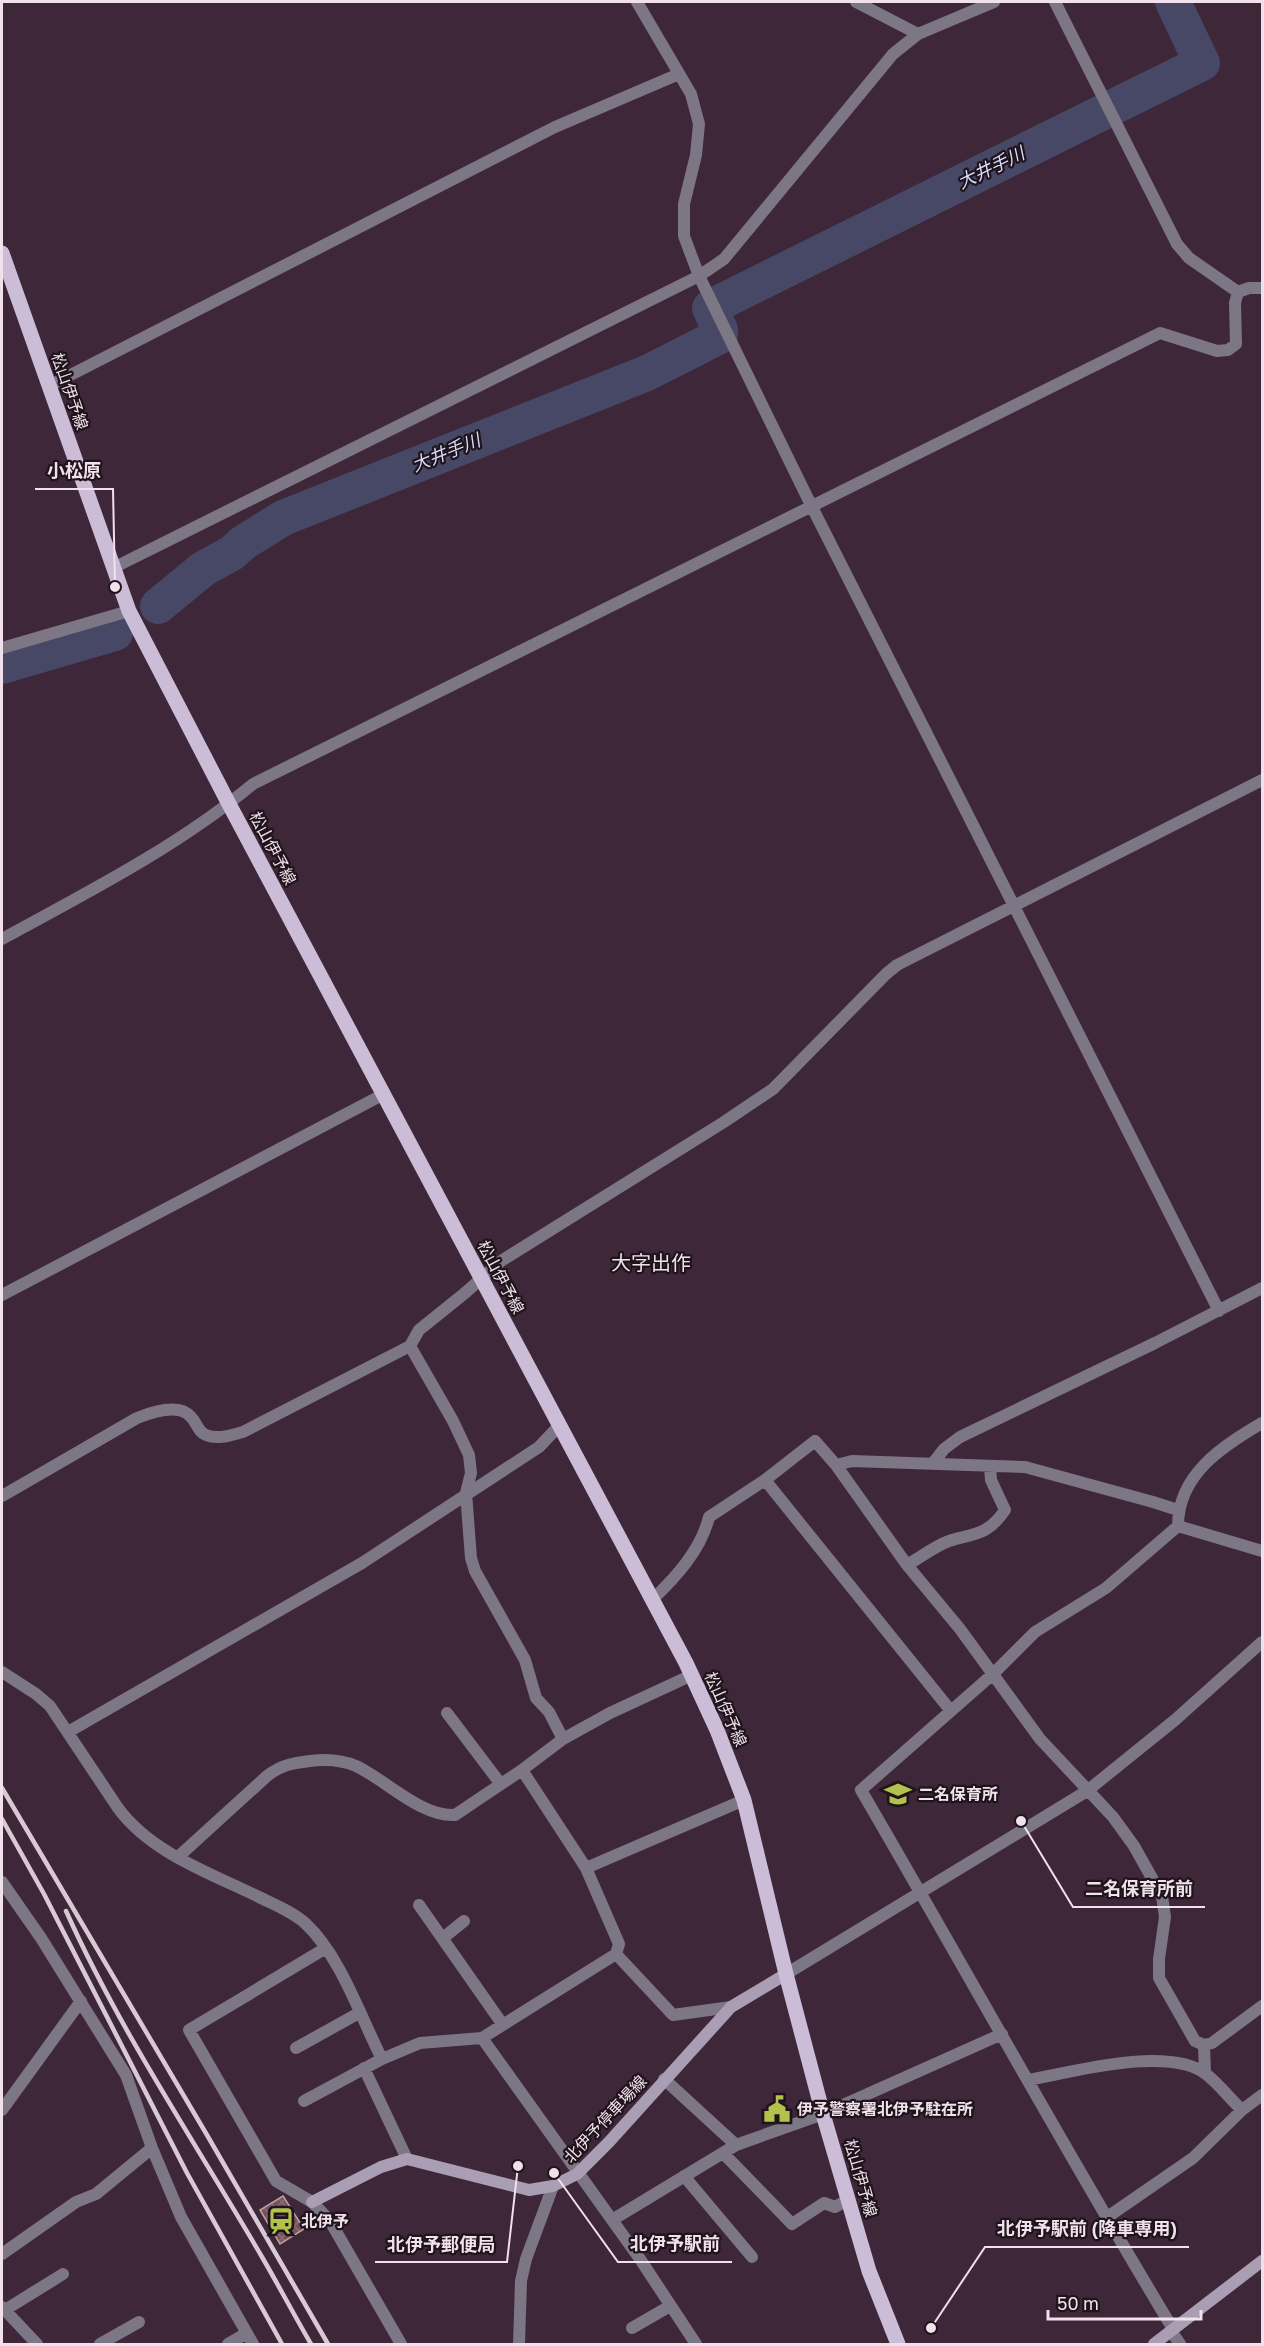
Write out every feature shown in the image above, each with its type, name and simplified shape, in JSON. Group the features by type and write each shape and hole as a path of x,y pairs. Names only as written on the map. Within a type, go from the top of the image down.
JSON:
{"main road":[{"name":"松山伊予線","path":"2,253 6,279 49,386 129,611 229,804 692,1675 717,1730 744,1800 786,1974 868,2271 898,2344"},
{"name":"北伊予停車場線","path":"407,2159 529,2190 553,2186 577,2174 609,2142 731,2007 786,1974"},
{"path":"312,2202 381,2167 407,2159"},
{"path":"1154,2344 1263,2262"}],"street":[{"path":"637,2 691,94 699,124 696,155 684,204 684,236 699,276 812,507 1219,1311"},
{"path":"113,568 699,276 724,259 893,54 918,34 994,2"},
{"path":"1055,2 1177,244 1189,258 1238,292"},
{"path":"864,3 918,34"},
{"path":"49,386 555,127 679,74"},
{"path":"1238,292 1249,288 1263,288"},
{"path":"2,939 109,880 212,818 253,784 1160,333 1217,351 1228,350 1236,344 1235,303 1238,292"},
{"path":"2,648 129,611"},
{"path":"2,1496 137,1418 150,1413 179,1410 191,1416 205,1435 222,1437 243,1432 411,1346 419,1329 501,1261 773,1089 897,965 1263,780"},
{"path":"2,1295 384,1094"},
{"path":"934,1462 944,1449 960,1437 1263,1288"},
{"path":"411,1346 453,1421 469,1455 471,1473 466,1493 471,1558 475,1571 525,1660 536,1698 549,1712 563,1739"},
{"path":"1180,2344 861,1790 993,1674 1035,1632 1106,1588 1178,1526 1178,1510 1185,1492 1208,1460 1263,1423"},
{"path":"68,1732 362,1563 539,1447 559,1425"},
{"path":"652,1600 679,1575 706,1531 709,1516 765,1480 815,1441 836,1465 907,1565 960,1629 1040,1739 1113,1817 1134,1846 1162,1896 1165,1917 1159,1959 1159,1978 1195,2041 1204,2045 1212,2043 1263,2006"},
{"path":"836,1465 852,1461 934,1462 990,1467 1025,1467 1178,1510"},
{"path":"907,1565 948,1542 986,1531 997,1522 1005,1510 992,1479 990,1467"},
{"path":"765,1480 951,1711"},
{"path":"1178,1526 1263,1551"},
{"path":"786,1974 1087,1791 1174,1720 1263,1642"},
{"path":"2,1672 50,1706 129,1824 178,1857 291,1914 304,1922 321,1939 347,1985 382,2059"},
{"path":"178,1857 267,1776 280,1766 295,1762 338,1761 355,1766 428,1810 442,1816 454,1815 522,1770 563,1739 610,1713 692,1675"},
{"path":"447,1713 500,1783"},
{"path":"304,2101 382,2059 420,2043 482,2038 615,1954 619,1944 586,1868 522,1770"},
{"path":"586,1868 744,1800"},
{"path":"2,1882 81,2001 126,2075 152,2148 181,2217 250,2339 228,2344"},
{"path":"420,1905 503,2025"},
{"path":"443,1938 464,1921"},
{"path":"326,1948 189,2030 276,2181 312,2202 330,2221 401,2344"},
{"path":"615,1954 673,2014 731,2007"},
{"path":"2,2110 81,2001"},
{"path":"296,2048 359,2013"},
{"path":"612,2220 736,2145 823,2114 1002,2034"},
{"path":"482,2038 612,2220 696,2344"},
{"path":"1204,2045 1205,2073"},
{"path":"1029,2080 1106,2065 1147,2060 1183,2064 1205,2073 1242,2110"},
{"path":"364,2068 407,2159"},
{"path":"664,2079 736,2145"},
{"path":"1106,2218 1193,2158 1242,2110 1263,2096"},
{"path":"2,2254 76,2202 96,2194 152,2148"},
{"path":"723,2153 792,2224 824,2203 835,2207 849,2199"},
{"path":"684,2176 752,2257"},
{"path":"519,2344 521,2281 526,2259 553,2186"},
{"path":"37,2344 3,2308 63,2274"},
{"path":"632,2328 670,2306"},
{"path":"100,2344 139,2322"}],"building":[{"name":"北伊予","path":"283,2196 304,2229 280,2244 260,2210"}],"waterway":[{"name":"大井手川","path":"719,303 1202,63 1173,2"},
{"name":"大井手川","path":"158,606 203,569 232,553 243,543 283,518 647,373 720,336 720,330 710,308"},
{"name":"大井手川","path":"2,666 115,633"}],"railway":[{"path":"2,1788 328,2344"},
{"path":"2,1819 44,1894 187,2173 282,2344"},
{"path":"66,1911 110,2000 311,2344"}],"place":[{"name":"小松原","path":"115,587"},
{"name":"二名保育所","path":"898,1794"},
{"name":"二名保育所前","path":"1021,1821"},
{"name":"伊予警察署北伊予駐在所","path":"777,2109"},
{"name":"北伊予郵便局","path":"518,2166"},
{"name":"北伊予駅前","path":"554,2173"},
{"name":"北伊予","path":"281,2221"},
{"name":"北伊予駅前 (降車専用)","path":"931,2328"}],"district":[{"name":"大字出作","path":"651,1263"}]}
